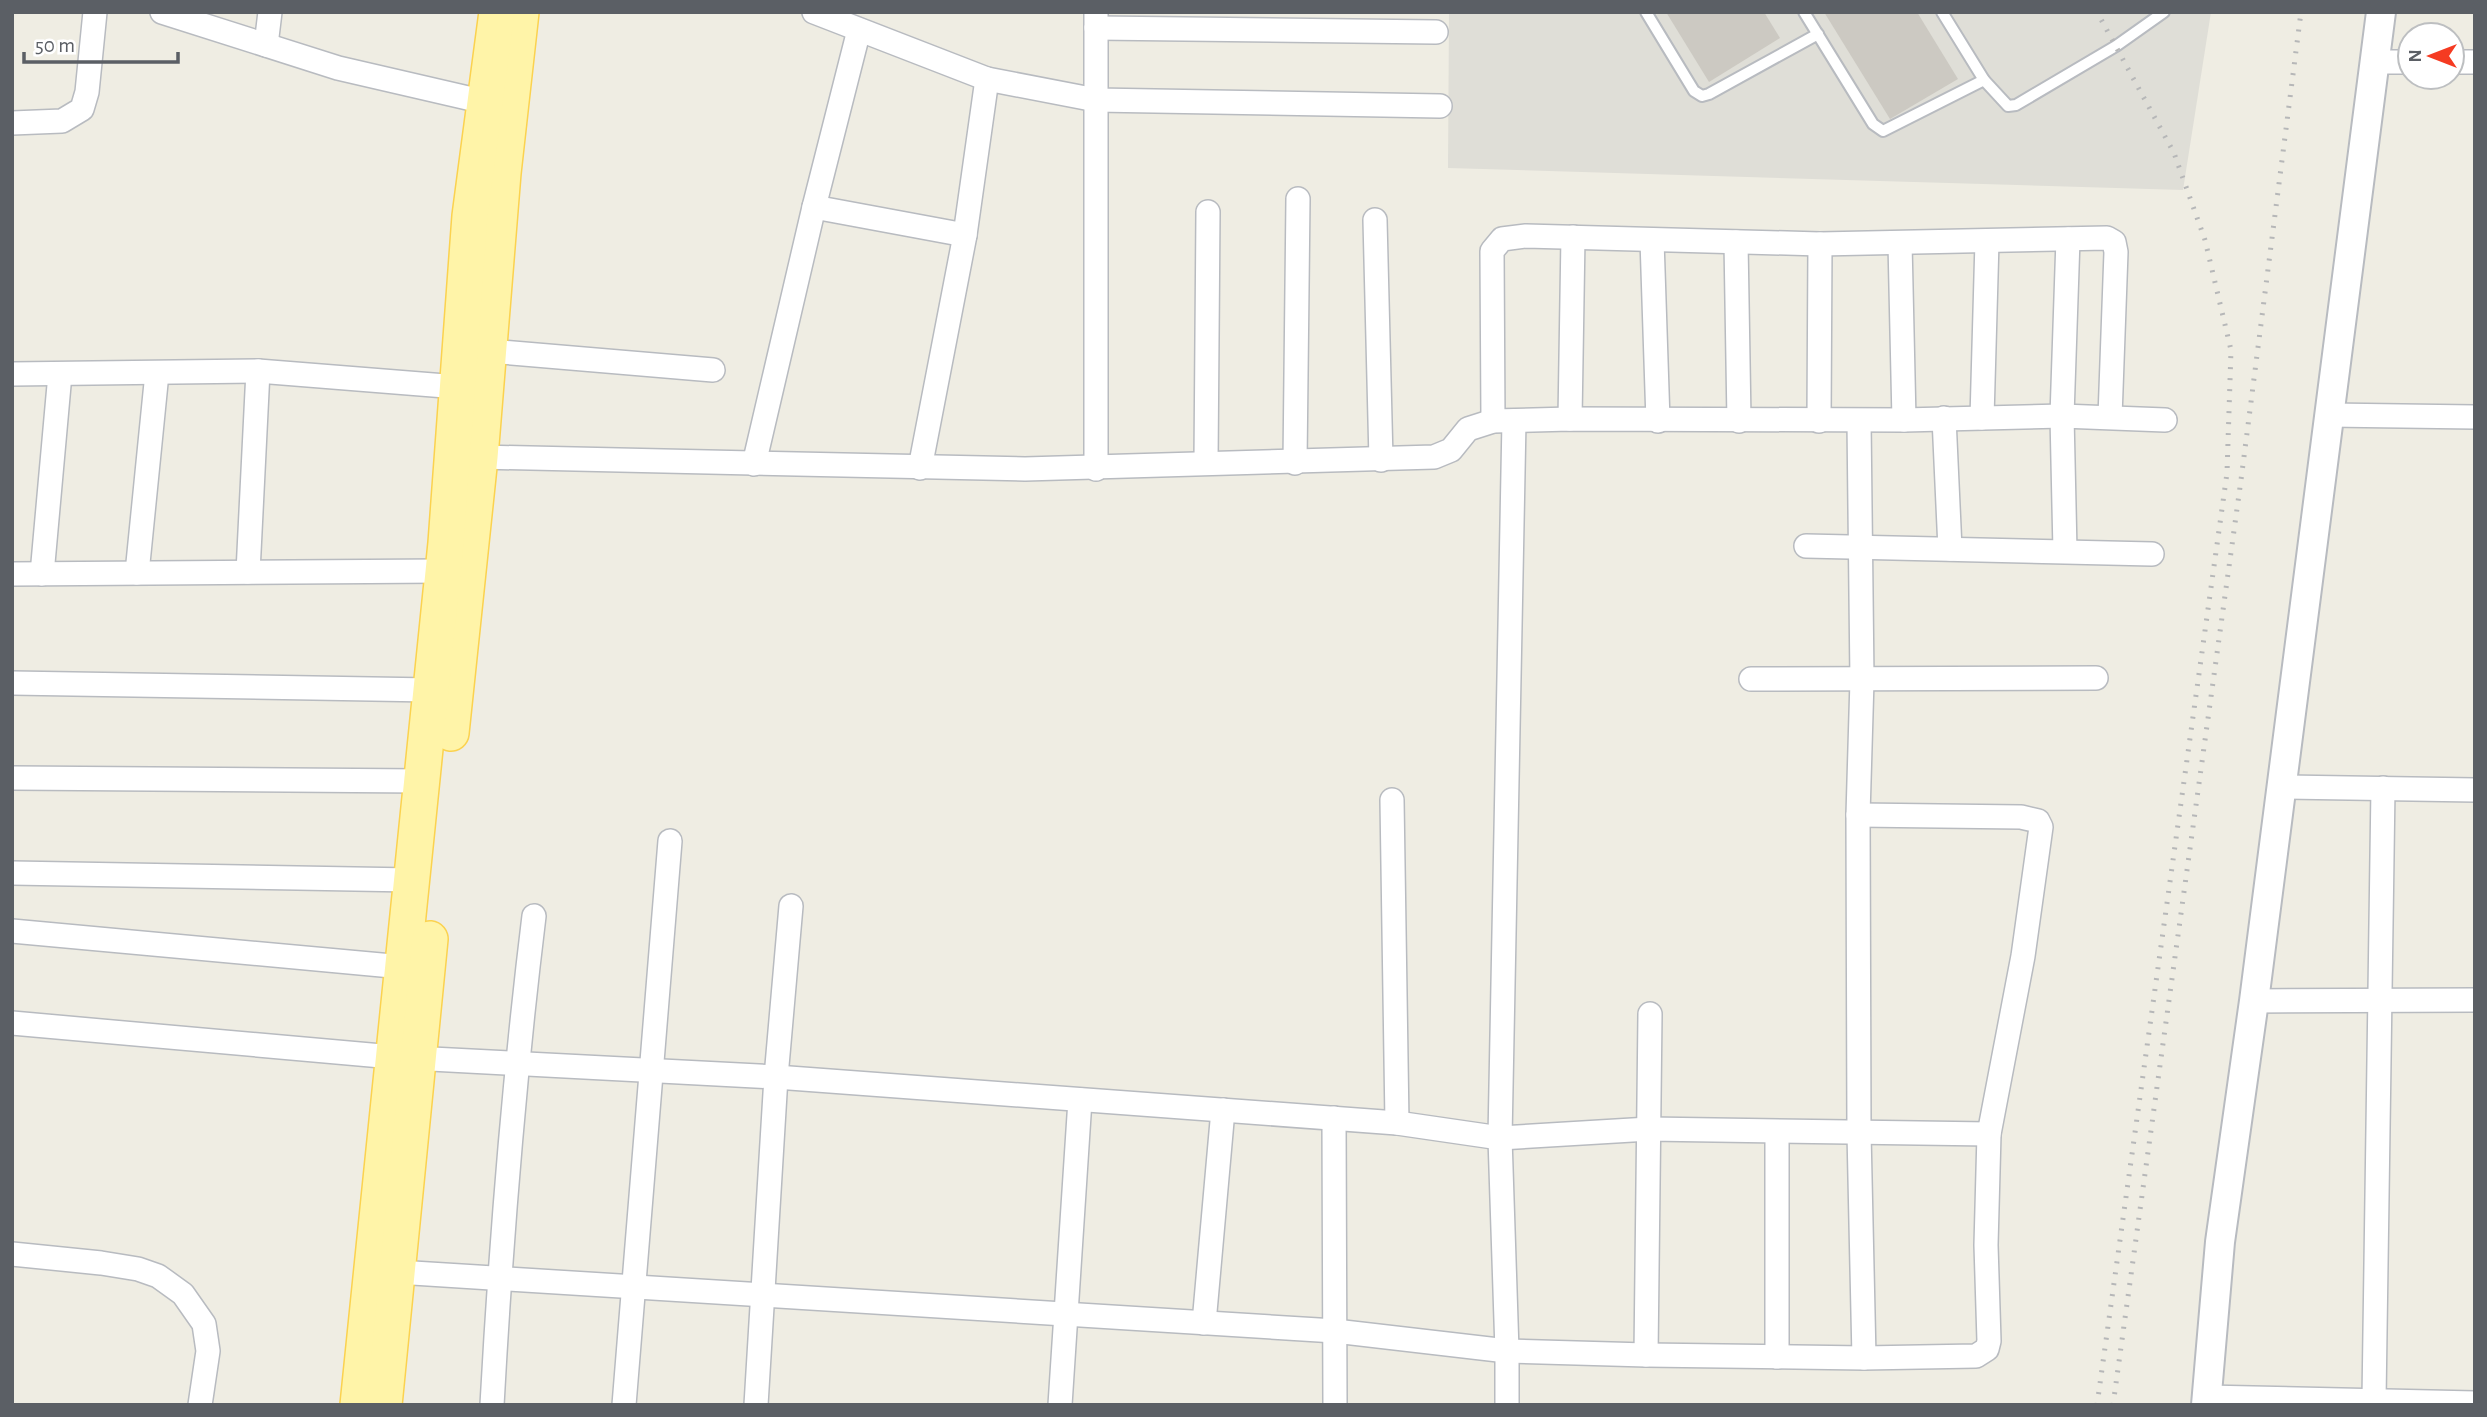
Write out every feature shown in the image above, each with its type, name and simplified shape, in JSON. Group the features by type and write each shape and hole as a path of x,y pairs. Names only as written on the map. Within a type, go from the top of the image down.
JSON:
{"main road":[{"path":"384,1405 397,1272 406,1058 403,967 443,570 470,216 496,12"},
{"path":"358,1405 406,1058 480,457 503,173 521,12"}],"street":[{"path":"12,123 62,121 82,109 88,92 95,12"},
{"path":"162,12 187,16 338,68 485,102"},
{"path":"265,45 270,12"},
{"path":"814,12 987,79 1096,100 1440,106"},
{"path":"2381,12 2254,1001 2220,1242 2206,1401 2374,1400 2475,1403"},
{"path":"1096,469 1096,20 1436,32"},
{"path":"754,464 814,207 859,30"},
{"path":"2375,62 2396,62"},
{"path":"920,468 965,235 987,79"},
{"path":"1295,463 1298,199"},
{"path":"814,207 965,235"},
{"path":"1206,463 1208,212"},
{"path":"1375,220 1381,460"},
{"path":"1507,1405 1500,1138 1504,421 1491,261 1493,247 1502,239 1513,237 1820,244 2107,238 2116,245 2109,417"},
{"path":"1570,419 1573,237"},
{"path":"2065,551 2062,416 2068,239"},
{"path":"1652,240 1658,421"},
{"path":"1982,418 1987,241"},
{"path":"1736,242 1739,421"},
{"path":"1900,243 1904,420"},
{"path":"1819,421 1820,244"},
{"path":"489,351 713,369"},
{"path":"12,374 258,371 458,387"},
{"path":"248,572 258,371"},
{"path":"137,573 157,373"},
{"path":"42,574 60,374"},
{"path":"2329,415 2475,417"},
{"path":"480,457 920,468 1096,469 1206,463 1381,460 1442,454 1451,450 1468,429 1504,421 1860,421 2062,416 2165,420"},
{"path":"1944,418 1950,549"},
{"path":"1860,421 1862,680 1858,815 1859,1133 1864,1358"},
{"path":"1806,546 2152,554"},
{"path":"12,574 443,570"},
{"path":"1751,679 2096,678"},
{"path":"12,683 431,690"},
{"path":"12,778 422,781"},
{"path":"2281,788 2475,790"},
{"path":"2374,1400 2383,788"},
{"path":"1392,800 1397,1123"},
{"path":"397,1272 1335,1331 1507,1351 1864,1358 1976,1356 1987,1349 1989,1134 2023,956 2040,824 2034,819 2021,817 1858,815"},
{"path":"624,1405 670,841"},
{"path":"12,873 412,880"},
{"path":"756,1405 776,1077 791,906"},
{"path":"492,1405 516,1062 534,916"},
{"path":"12,931 403,967"},
{"path":"2254,1001 2475,1000"},
{"path":"1646,1355 1650,1014"},
{"path":"12,1023 406,1058 776,1077 1334,1118 1397,1123 1500,1138 1649,1129 1989,1134"},
{"path":"1060,1405 1080,1100"},
{"path":"1204,1323 1223,1111"},
{"path":"1334,1118 1335,1405"},
{"path":"1777,1132 1777,1357"},
{"path":"12,1254 138,1269 158,1276 183,1294 204,1324 208,1351 200,1405"}],"lane":[{"path":"1646,12 1694,91 1702,96 1818,34"},
{"path":"1804,12 1873,124 1883,131 1984,80"},
{"path":"1942,12 1984,80 2005,105 2013,106 2116,46 2164,12"}],"shaded area":[{"path":"1449,12 2211,12 2183,190 1448,168"}],"building":[{"path":"1666,12 1764,12 1780,38 1709,82"},
{"path":"1824,12 1917,12 1958,79 1890,119"}],"railway":[{"path":"2097,12 2174,153 2205,240 2231,350 2227,473 2097,1405"},
{"path":"2113,1405 2241,480 2301,12"}]}
